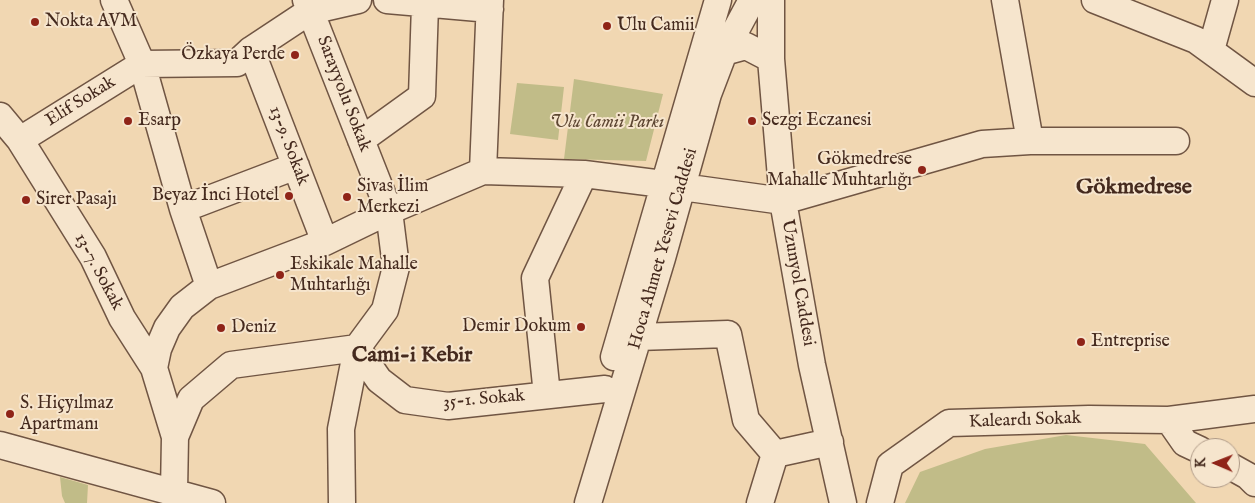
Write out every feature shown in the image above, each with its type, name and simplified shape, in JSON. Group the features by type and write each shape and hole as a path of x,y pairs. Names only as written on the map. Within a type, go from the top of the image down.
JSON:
{"street":[{"path":"114,0 142,64 208,286"},
{"path":"142,64 237,63 308,5 358,0"},
{"path":"387,0 425,5 490,5 483,171"},
{"name":"Hoca Ahmet Yesevi Caddesi","path":"588,503 638,337 718,0"},
{"name":"Hoca Ahmet Yesevi Caddesi","path":"571,503 605,389 673,185 724,52 752,0"},
{"name":"Uzunyol Caddesi","path":"771,0 771,59 783,201 812,365 843,503"},
{"path":"1005,0 1030,141"},
{"path":"1095,0 1155,11 1255,83"},
{"path":"1211,50 1225,0"},
{"name":"Sarayyolu Sokak","path":"308,5 389,211 396,267 385,310 357,348"},
{"path":"361,140 422,96 425,5"},
{"path":"724,52 746,46 771,59"},
{"name":"13-9. Sokak","path":"252,50 326,242"},
{"name":"Elif Sokak","path":"20,140 142,64"},
{"name":"13-7. Sokak","path":"0,116 20,140 93,257 122,318 154,368 175,438"},
{"path":"154,368 158,349 167,328 182,307 208,286 326,242 389,211 483,171 584,174 783,201 982,144 1030,141 1176,141"},
{"path":"184,209 296,166"},
{"path":"547,395 535,278 584,174"},
{"path":"638,337 728,334 746,420 775,454"},
{"path":"174,492 175,438 191,399 231,365 357,348 341,429 342,503"},
{"name":"35-1. Sokak","path":"357,348 379,380 405,400 448,406 605,389"},
{"name":"Kaleardı Sokak","path":"880,503 890,465 949,424 1089,418 1169,420 1255,409"},
{"path":"1169,420 1185,442 1190,445"},
{"path":"775,454 830,442"},
{"path":"0,445 212,503"},
{"path":"760,503 775,454"},
{"path":"1240,472 1255,483"}],"green space":[{"name":"Ulu Camii Parkı","path":"574,79 663,94 646,161 564,159"},
{"path":"517,83 564,87 558,140 510,134"},
{"path":"1066,435 1145,444 1196,503 905,503 920,472 985,449"},
{"path":"60,477 88,485 87,503 65,503 62,496"}],"place":[{"name":"Nokta AVM","path":"35,22"},
{"name":"Ulu Camii","path":"607,26"},
{"name":"Özkaya Perde","path":"295,55"},
{"name":"Esarp","path":"128,121"},
{"name":"Sezgi Eczanesi","path":"752,121"},
{"name":"Gökmedrese Mahalle Muhtarlığı","path":"922,170"},
{"name":"Beyaz İnci Hotel","path":"289,196"},
{"name":"Sivas İlim Merkezi","path":"347,197"},
{"name":"Sirer Pasajı","path":"26,200"},
{"name":"Eskikale Mahalle Muhtarlığı","path":"280,275"},
{"name":"Demir Dokum","path":"581,327"},
{"name":"Deniz","path":"221,328"},
{"name":"Entreprise","path":"1081,342"},
{"name":"S. Hiçyılmaz Apartmanı","path":"10,414"}],"district":[{"name":"Gökmedrese","path":"1134,188"},
{"name":"Cami-i Kebir","path":"412,356"}]}
